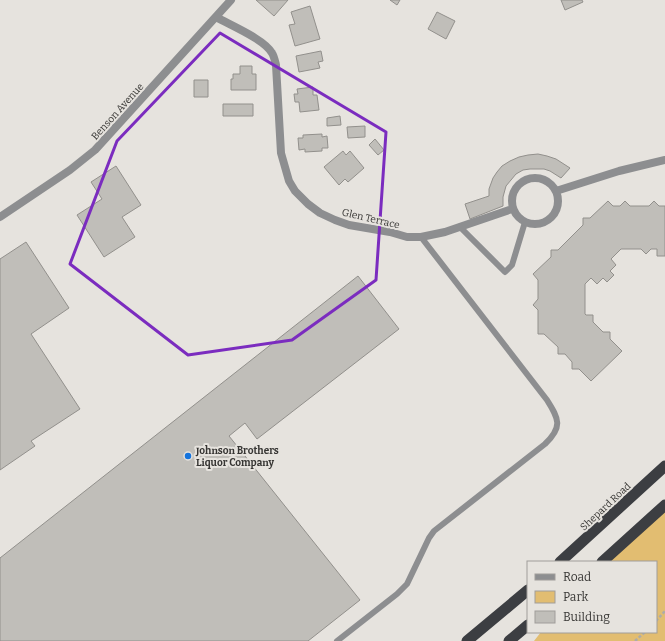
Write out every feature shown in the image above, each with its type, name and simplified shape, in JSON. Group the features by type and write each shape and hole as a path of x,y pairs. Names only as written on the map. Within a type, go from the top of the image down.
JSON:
{"highway":[{"name":"Shepard Road","path":"561,561 665,466"},
{"path":"603,561 665,505"},
{"path":"467,641 527,591"},
{"path":"509,641 527,626"}],"street":[{"name":"Benson Avenue","path":"0,217 70,170 95,150 231,0"},
{"name":"Glen Terrace","path":"216,17 256,38 272,53 276,65 282,153 289,180 295,191 320,213 349,225 390,232 408,237 421,237 445,232 512,209"},
{"path":"556,191 619,171 665,160"},
{"path":"528,179 541,179 548,182 556,191 558,199 554,214 550,219 543,223 530,224 524,222 512,209 512,193 521,182 528,179"}],"lane":[{"path":"460,227 505,272 512,265 524,222"},
{"path":"337,641 397,594 407,584 429,538 434,531 545,444 552,438 557,430 558,421 554,410 547,400 421,237"}],"path":[{"path":"657,620 665,611"},
{"path":"635,641 644,633"}],"highlighted area":[{"path":"220,33 386,132 376,280 292,340 188,355 70,264 117,141"}],"green space":[{"path":"665,509 665,641 534,641 540,633 657,633 657,561 608,561"}],"building":[{"path":"256,0 288,0 274,16"},
{"path":"390,0 400,0 397,5"},
{"path":"561,0 582,0 583,2 565,10"},
{"path":"310,6 320,39 295,46 289,25 295,24 291,12"},
{"path":"437,12 455,21 446,39 428,29"},
{"path":"321,51 323,61 318,62 320,68 299,72 296,56"},
{"path":"240,66 252,66 252,74 256,74 256,90 231,90 231,79 233,79 233,74 240,74"},
{"path":"194,80 208,80 208,97 194,97"},
{"path":"313,87 313,95 317,95 319,110 300,112 299,102 295,102 294,94 298,94 297,89"},
{"path":"223,104 253,104 253,116 223,116"},
{"path":"340,116 341,125 327,126 327,118"},
{"path":"365,126 365,137 348,138 347,127"},
{"path":"322,134 322,137 327,136 328,148 322,148 322,151 305,152 305,149 299,150 298,138 303,138 303,135"},
{"path":"375,139 384,150 378,155 369,145"},
{"path":"343,151 346,155 350,151 364,168 348,182 345,179 339,185 324,167"},
{"path":"538,154 556,159 570,168 561,178 544,169 523,170 516,174 506,186 503,197 503,206 470,219 465,204 489,196 489,189 493,178 502,166 519,157"},
{"path":"116,166 141,205 122,217 135,237 104,257 77,215 102,199 91,182"},
{"path":"608,201 613,206 620,206 625,201 630,206 649,206 654,201 659,206 665,206 665,256 657,256 657,249 651,249 646,254 641,249 621,249 611,259 616,265 610,271 614,275 607,282 603,278 597,284 591,278 585,284 585,314 593,315 593,322 603,332 610,332 610,339 622,351 591,381 579,369 572,369 572,362 565,354 558,354 558,347 544,334 538,334 538,310 533,305 538,299 538,280 533,274 551,257 551,250 558,250 583,225 583,218 590,218"},
{"path":"26,242 69,308 31,334 80,409 31,441 35,446 0,470 0,259"},
{"name":"Johnson Brothers Liquor Company","path":"358,276 399,329 257,439 245,423 229,436 360,600 308,641 0,641 0,558"}],"place":[{"name":"Johnson Brothers Liquor Company","path":"188,456"}]}
